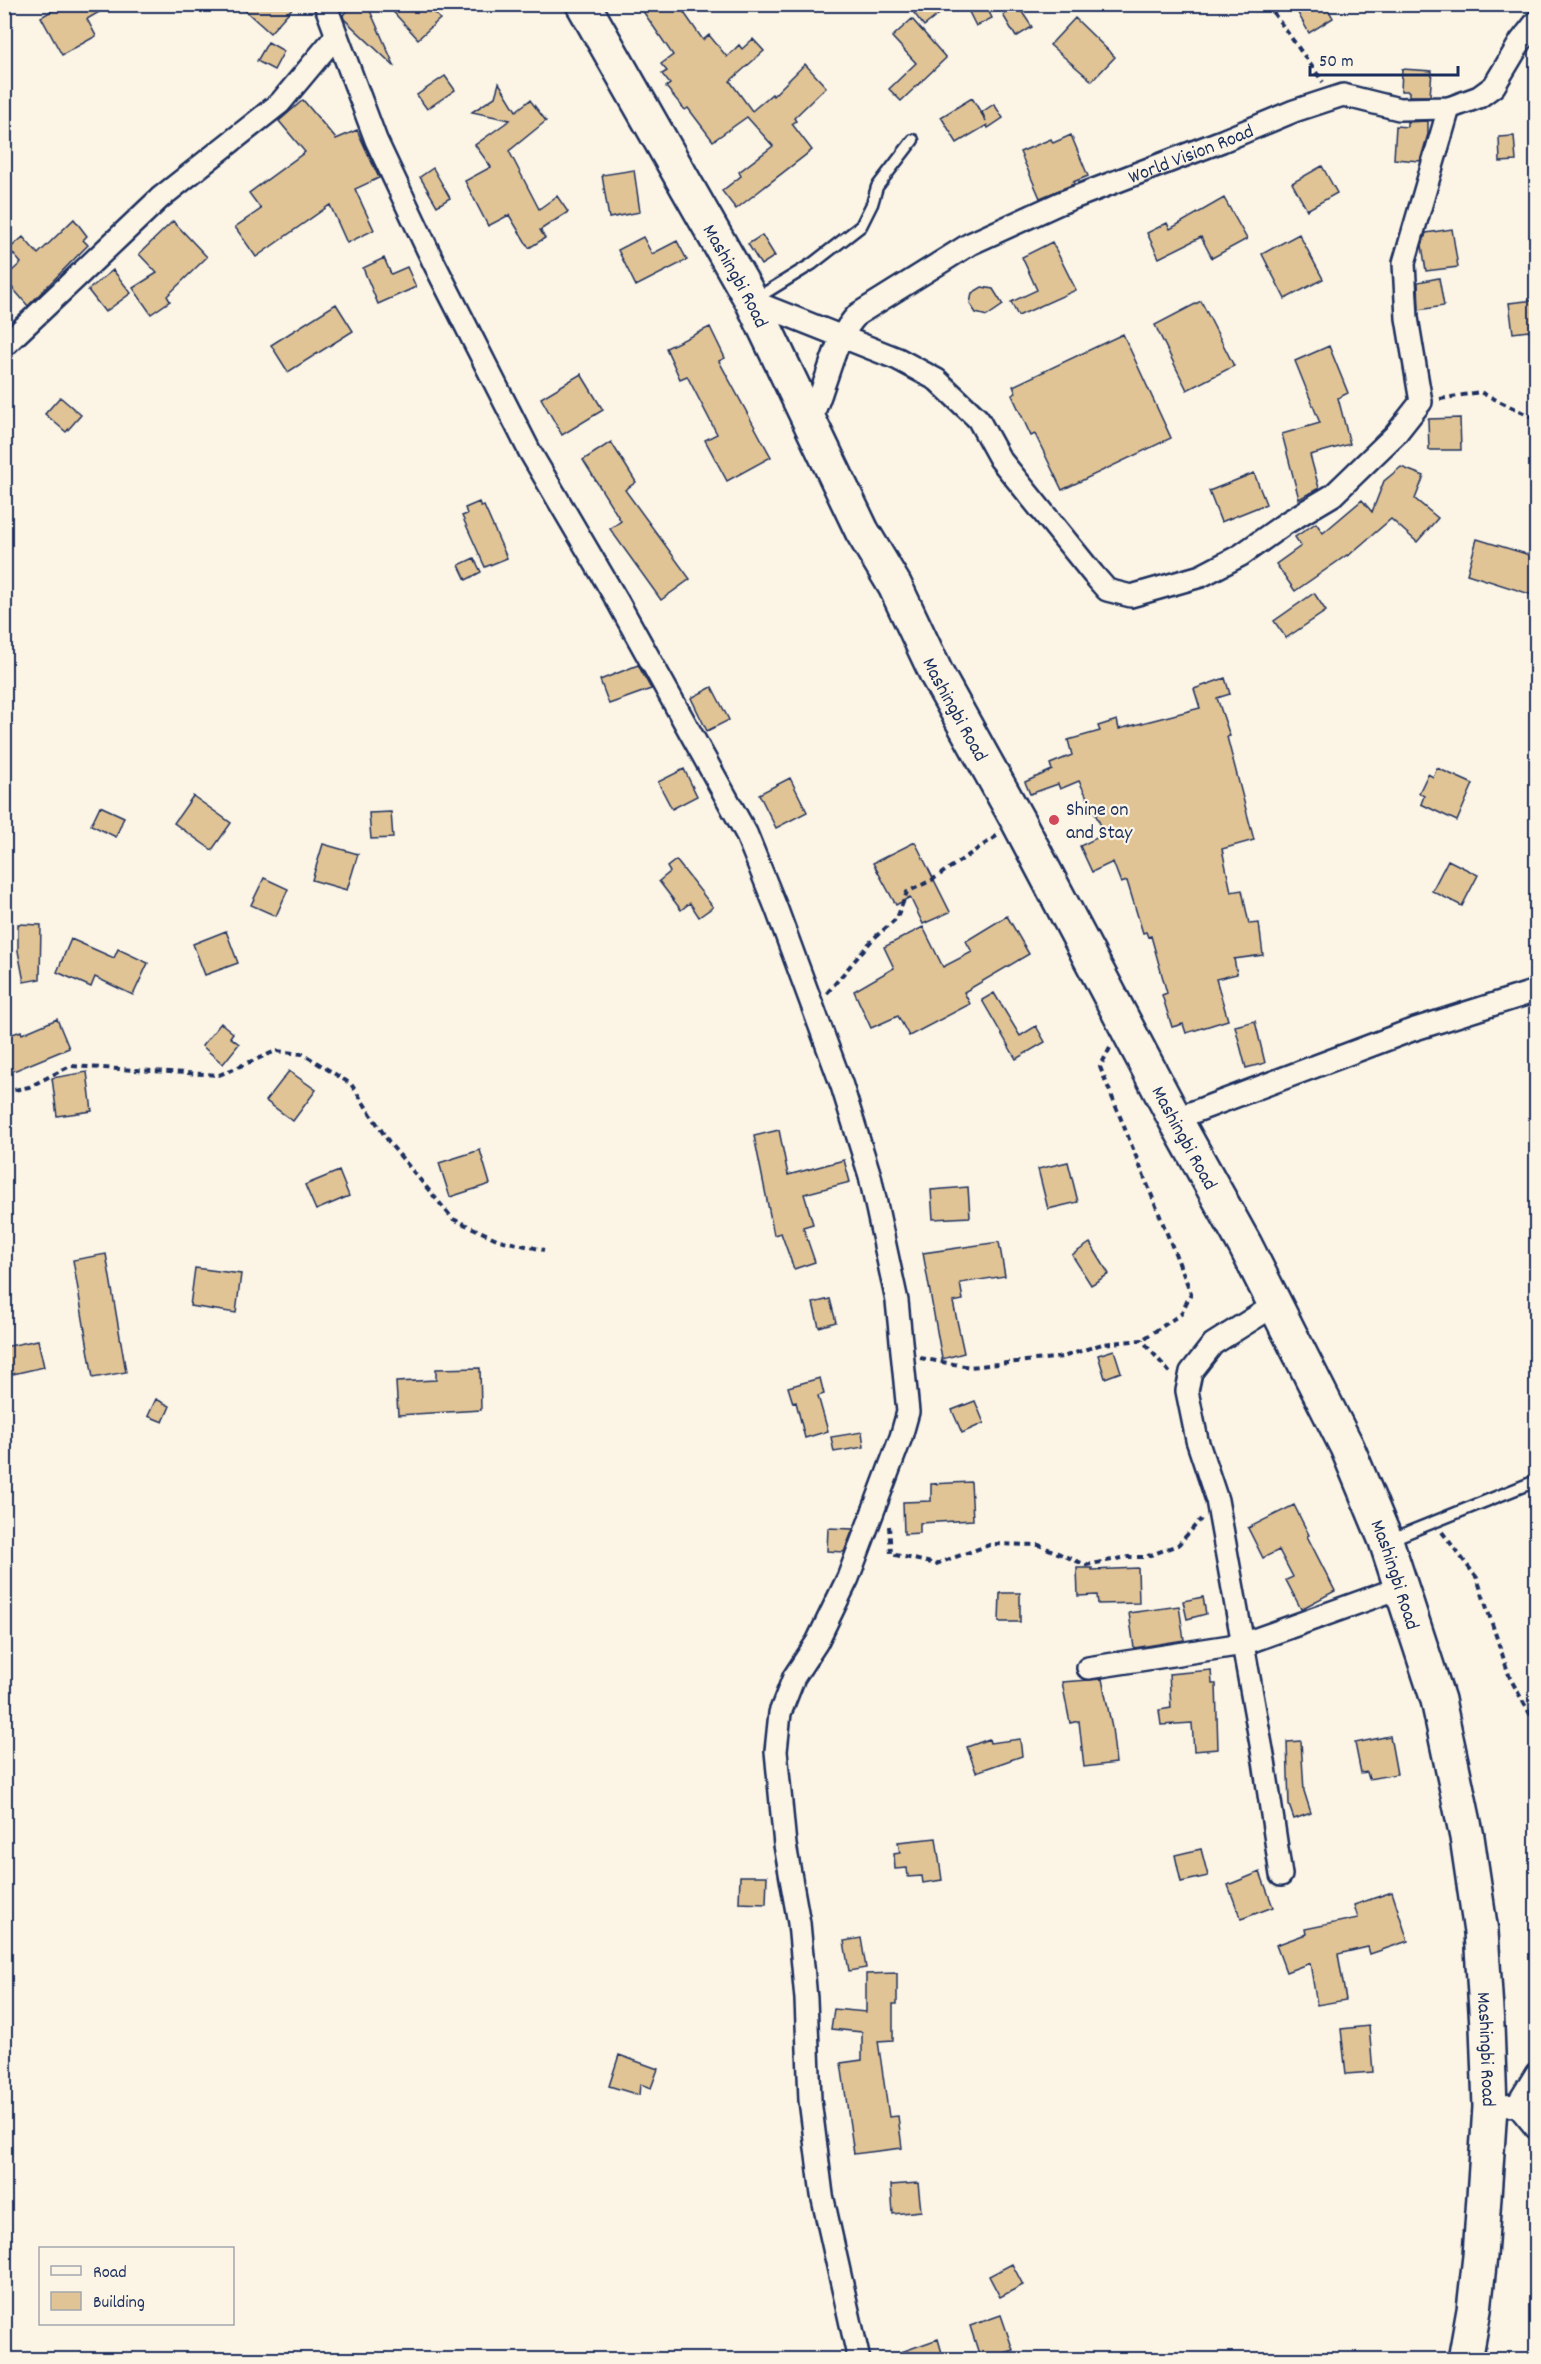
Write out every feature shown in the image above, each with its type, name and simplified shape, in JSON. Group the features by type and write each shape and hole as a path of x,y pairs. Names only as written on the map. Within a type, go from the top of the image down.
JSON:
{"main road":[{"name":"Mashingbi Road","path":"583,4 752,301 861,531 895,586 937,675 1018,821 1123,1024 1245,1245 1347,1447 1386,1541 1438,1700 1467,1837 1504,2106 1465,2360"}],"street":[{"path":"325,4 380,150 433,261 530,452 618,602 746,833 842,1086 870,1176 897,1301 908,1412 901,1437 848,1578 816,1642 794,1677 780,1713 776,1751 785,1845 799,1923 806,1999 810,2100 822,2195 859,2360"},
{"path":"1343,95 1399,110 1449,108 1479,98 1494,86 1521,41 1536,22"},
{"path":"4,346 160,198 280,103 336,36"},
{"name":"World Vision Road","path":"841,335 858,314 970,244 1060,203 1222,141 1293,111 1343,95"},
{"path":"752,301 898,359 937,380 978,418 1000,459 1107,590 1131,596 1168,587 1201,576 1240,555 1333,495 1395,435 1421,402 1407,318 1404,263 1449,108"},
{"path":"809,424 841,335"},
{"path":"1175,1119 1412,1030 1536,991"},
{"path":"1275,1305 1213,1344 1191,1372 1187,1391 1197,1440 1217,1500 1264,1761 1281,1875"},
{"path":"1088,1668 1242,1644 1402,1587"},
{"path":"1536,2074 1504,2106 1536,2128"}],"lane":[{"path":"752,301 812,264 861,226 872,204 877,187 913,140"},
{"path":"1386,1541 1536,1481"}],"path":[{"path":"1267,4 1323,83 1343,95"},
{"path":"1421,402 1480,393 1536,419"},
{"path":"813,1010 873,939 897,918 907,892 932,880 1018,821"},
{"path":"904,1355 970,1367 1063,1357 1102,1344 1142,1340 1181,1314 1191,1293 1100,1067 1123,1024"},
{"path":"4,1092 29,1087 70,1066 219,1075 276,1051 303,1054 351,1084 391,1145 453,1219 499,1240 544,1250"},
{"path":"1142,1340 1187,1391"},
{"path":"881,1489 888,1509 891,1554 936,1564 992,1544 1039,1545 1086,1565 1127,1557 1145,1557 1178,1545 1217,1500"},
{"path":"1434,1522 1477,1578 1510,1678 1536,1725"}],"building":[{"path":"64,4 113,4 87,19 96,36 62,55 41,17"},
{"path":"238,4 296,4 270,33"},
{"path":"353,4 367,4 395,67 344,19 343,15"},
{"path":"386,4 418,4 425,11 429,7 440,19 418,39"},
{"path":"638,4 678,4 703,40 709,35 727,57 739,45 742,49 753,39 764,51 730,81 752,111 772,94 773,96 805,64 826,87 794,118 796,121 792,124 812,150 736,209 722,191 741,176 739,172 773,146 747,117 713,141 688,108 685,110 666,87 670,84 662,74 667,71 661,64 673,55"},
{"path":"907,4 952,4 924,26"},
{"path":"965,4 985,4 992,18 976,26"},
{"path":"1293,4 1325,4 1333,18 1309,33"},
{"path":"1018,6 1032,27 1016,37 1003,15"},
{"path":"1075,18 1115,57 1092,81 1050,45"},
{"path":"912,19 946,58 901,101 889,89 916,63 892,37"},
{"path":"268,42 284,51 274,70 257,61"},
{"path":"1402,69 1432,71 1430,96 1409,96 1409,91 1401,91"},
{"path":"445,76 455,90 427,109 417,95"},
{"path":"499,83 516,111 530,100 546,121 509,151 539,209 557,196 568,212 540,230 545,238 529,248 509,215 488,226 465,181 491,167 475,145 510,120 472,112 495,97"},
{"path":"972,98 986,121 982,112 994,104 1003,118 957,143 941,117"},
{"path":"303,100 336,139 357,130 379,178 355,189 374,230 347,243 330,205 256,257 235,227 261,209 249,193 305,152 279,121"},
{"path":"1428,121 1428,134 1420,161 1394,159 1396,126 1407,127 1407,122"},
{"path":"1071,135 1088,176 1040,198 1020,152 1051,139 1053,143"},
{"path":"1514,136 1516,161 1500,162 1499,137"},
{"path":"1322,166 1337,193 1307,210 1292,183"},
{"path":"433,168 450,198 437,206 420,177"},
{"path":"634,170 640,212 609,218 602,175"},
{"path":"1224,198 1247,239 1212,258 1201,237 1159,258 1147,233 1167,223 1170,229"},
{"path":"74,219 87,236 83,240 88,245 28,306 4,278 21,263 9,249 23,237 38,254"},
{"path":"173,221 207,257 167,296 170,301 151,314 133,288 157,273 139,254"},
{"path":"1452,229 1458,267 1426,271 1422,245 1426,233"},
{"path":"1299,234 1323,279 1285,299 1262,254"},
{"path":"762,235 775,256 761,265 748,244"},
{"path":"643,237 652,254 677,241 687,260 636,286 618,250"},
{"path":"1052,242 1076,290 1018,316 1011,302 1037,290 1022,257"},
{"path":"384,258 391,274 407,267 416,287 378,304 363,268"},
{"path":"113,270 131,293 105,312 88,290"},
{"path":"1439,278 1444,306 1419,310 1418,282"},
{"path":"982,287 993,289 1003,305 987,316 976,313 970,304 972,293"},
{"path":"1536,300 1536,330 1513,333 1509,303"},
{"path":"1201,301 1234,366 1187,390 1155,325"},
{"path":"336,304 353,331 288,372 271,345"},
{"path":"710,327 725,358 719,361 771,457 727,481 705,440 717,434 687,376 680,379 666,348"},
{"path":"1123,334 1171,438 1062,490 1035,434 1031,436 1012,395 1016,393 1013,386"},
{"path":"1329,346 1348,393 1338,398 1350,444 1310,455 1319,488 1299,499 1282,434 1320,423 1295,361"},
{"path":"581,374 603,410 562,435 541,398"},
{"path":"60,397 81,415 66,432 45,414"},
{"path":"1460,418 1461,450 1429,450 1428,419"},
{"path":"611,442 636,482 625,490 690,579 661,600 610,529 621,521 583,460"},
{"path":"1401,467 1424,476 1415,499 1438,518 1417,542 1391,519 1348,556 1295,591 1276,564 1301,546 1295,537 1316,523 1323,533 1362,500 1372,512 1384,481"},
{"path":"1254,473 1266,504 1221,522 1209,491"},
{"path":"479,502 481,507 484,506 507,558 485,567 462,516 467,514 465,508"},
{"path":"1477,539 1536,557 1536,596 1467,574"},
{"path":"474,558 481,572 466,580 459,565"},
{"path":"1314,593 1326,611 1286,638 1274,621"},
{"path":"638,665 651,689 609,704 600,680"},
{"path":"1225,678 1230,694 1217,698 1230,736 1227,737 1254,840 1222,849 1231,892 1242,890 1249,924 1259,923 1263,955 1234,959 1237,974 1216,979 1228,1020 1186,1033 1183,1024 1172,1027 1162,995 1167,993 1151,936 1148,937 1146,932 1143,933 1127,881 1121,883 1113,862 1092,872 1080,846 1105,834 1079,781 1060,789 1058,784 1030,794 1025,782 1052,770 1050,764 1072,755 1068,740 1100,731 1098,726 1117,720 1119,729 1200,708 1194,689"},
{"path":"712,687 729,720 707,731 691,698"},
{"path":"1437,768 1473,784 1457,821 1421,804 1424,796 1419,793 1428,774 1433,777"},
{"path":"684,769 697,796 672,809 658,782"},
{"path":"790,778 807,812 776,828 759,794"},
{"path":"193,796 231,823 212,850 174,823"},
{"path":"100,806 124,817 116,837 91,825"},
{"path":"391,812 393,838 371,839 369,813"},
{"path":"915,842 950,912 923,924 910,897 896,905 873,863"},
{"path":"323,844 358,854 347,890 312,880"},
{"path":"676,860 713,907 699,917 690,903 681,910 659,881 670,872 667,867"},
{"path":"1448,860 1478,875 1462,906 1432,891"},
{"path":"264,878 288,889 276,916 251,905"},
{"path":"1007,916 1029,954 964,992 970,1004 909,1036 898,1016 871,1028 854,991 894,968 884,947 923,927 943,967 972,952 966,941"},
{"path":"18,924 41,925 40,979 24,982 18,951"},
{"path":"226,931 238,963 205,975 193,944"},
{"path":"71,939 114,958 118,949 148,963 133,995 95,977 91,987 57,972"},
{"path":"994,993 1020,1036 1036,1026 1045,1042 1016,1059 982,1000"},
{"path":"57,1019 69,1048 4,1075 4,1037 21,1031 22,1034"},
{"path":"1255,1021 1265,1063 1246,1068 1235,1026"},
{"path":"221,1023 233,1033 230,1037 239,1044 223,1064 202,1046"},
{"path":"289,1071 316,1090 293,1121 266,1101"},
{"path":"87,1072 92,1111 57,1116 52,1078"},
{"path":"779,1130 788,1175 844,1160 850,1182 804,1194 813,1224 803,1227 815,1262 794,1269 781,1233 774,1235 754,1136"},
{"path":"480,1150 490,1184 450,1197 439,1163"},
{"path":"1068,1162 1078,1202 1048,1209 1038,1169"},
{"path":"339,1171 349,1196 316,1210 305,1185"},
{"path":"968,1187 970,1217 933,1219 931,1190"},
{"path":"999,1242 1005,1276 960,1283 963,1300 953,1302 964,1353 942,1359 923,1253"},
{"path":"1090,1243 1109,1274 1091,1285 1072,1255"},
{"path":"106,1254 126,1372 93,1378 73,1260"},
{"path":"195,1268 241,1274 236,1313 190,1306"},
{"path":"830,1299 836,1322 819,1327 813,1303"},
{"path":"38,1340 44,1367 4,1376 4,1347"},
{"path":"1114,1350 1121,1372 1105,1378 1098,1355"},
{"path":"480,1368 481,1410 398,1415 396,1382 436,1380 436,1369"},
{"path":"820,1378 824,1394 818,1396 828,1431 805,1438 796,1402 793,1403 788,1387"},
{"path":"156,1399 170,1406 163,1422 148,1416"},
{"path":"975,1401 984,1423 962,1433 952,1410"},
{"path":"862,1432 864,1447 834,1452 831,1437"},
{"path":"971,1482 973,1520 920,1523 920,1533 904,1534 903,1502 931,1501 931,1484"},
{"path":"1294,1505 1335,1591 1301,1609 1286,1580 1293,1577 1279,1550 1263,1558 1248,1528"},
{"path":"828,1528 853,1529 844,1552 827,1551"},
{"path":"1077,1568 1092,1568 1092,1570 1138,1568 1139,1603 1098,1604 1097,1595 1078,1596"},
{"path":"1000,1593 1020,1593 1020,1622 999,1622"},
{"path":"1203,1597 1206,1614 1187,1619 1183,1601"},
{"path":"1179,1606 1184,1640 1134,1648 1129,1613"},
{"path":"1211,1670 1212,1684 1216,1684 1218,1749 1194,1751 1192,1723 1161,1725 1159,1710 1171,1708 1169,1674"},
{"path":"1102,1679 1112,1728 1116,1763 1084,1767 1079,1721 1070,1723 1062,1682"},
{"path":"1390,1736 1397,1774 1369,1779 1367,1772 1361,1773 1355,1743"},
{"path":"989,1739 990,1743 1020,1739 1022,1756 976,1772 967,1747"},
{"path":"1301,1741 1304,1791 1311,1813 1294,1819 1289,1805 1287,1742"},
{"path":"936,1838 942,1880 923,1883 922,1876 908,1877 907,1868 895,1869 894,1854 900,1853 898,1842"},
{"path":"1201,1849 1208,1876 1181,1882 1175,1855"},
{"path":"1260,1872 1273,1907 1241,1919 1228,1885"},
{"path":"740,1876 767,1876 766,1904 739,1903"},
{"path":"1392,1892 1408,1941 1370,1954 1368,1947 1338,1954 1346,2000 1317,2005 1310,1963 1286,1972 1276,1945 1306,1934 1305,1929 1358,1918 1354,1905"},
{"path":"861,1938 866,1968 849,1971 844,1941"},
{"path":"897,1973 897,2004 893,2004 893,2040 878,2041 889,2117 898,2116 902,2148 854,2154 841,2063 862,2060 862,2032 831,2029 834,2009 866,2012 866,1974"},
{"path":"1369,2026 1373,2072 1346,2074 1341,2029"},
{"path":"619,2055 658,2069 651,2088 640,2084 639,2095 609,2086"},
{"path":"918,2183 921,2211 893,2214 891,2185"},
{"path":"1012,2264 1023,2285 1000,2297 989,2276"},
{"path":"1001,2315 1013,2350 981,2360 970,2326"},
{"path":"938,2339 944,2360 887,2360 887,2357"}],"place":[{"name":"Shine on and Stay","path":"1054,820"}]}
